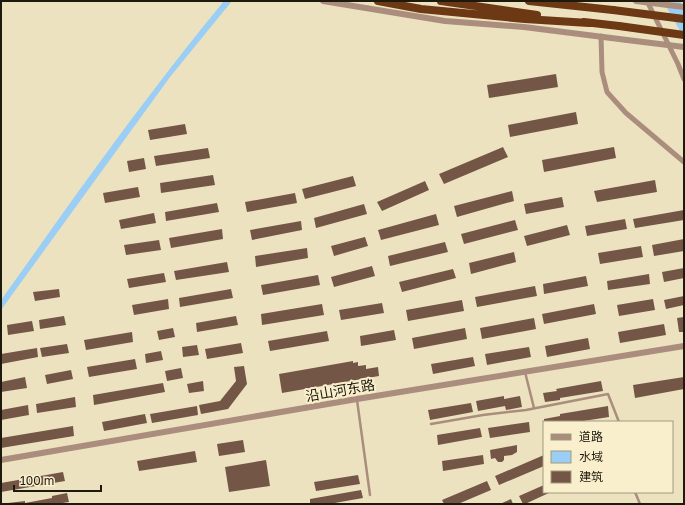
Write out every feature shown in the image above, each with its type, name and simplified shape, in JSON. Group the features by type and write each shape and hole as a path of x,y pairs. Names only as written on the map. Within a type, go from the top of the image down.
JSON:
{"highway":[{"path":"378,1 421,9 510,18 589,23 684,35"},
{"path":"441,1 589,23"},
{"path":"529,1 684,19"},
{"path":"559,1 591,8"}],"street":[{"path":"323,1 445,21 524,27 684,47"},
{"path":"636,1 684,7"},
{"path":"647,1 684,79"},
{"path":"601,36 602,72 607,92 626,113 684,162"},
{"name":"沿山河东路","path":"1,460 357,399 684,346"}],"lane":[{"path":"525,372 534,408"},
{"path":"431,424 534,408 608,394 619,421"},
{"path":"357,399 370,494"},
{"path":"635,493 640,504"}],"water":[{"path":"224,1 232,1 170,77 1,310 1,300 113,143"},
{"path":"663,1 680,1 684,9 684,38"}],"building":[{"path":"556,74 558,87 489,98 487,85"},
{"path":"576,112 578,124 510,137 508,125"},
{"path":"185,124 187,134 150,140 148,130"},
{"path":"503,147 508,157 444,184 439,174"},
{"path":"614,147 616,158 544,172 542,160"},
{"path":"208,148 210,158 156,166 154,156"},
{"path":"144,158 146,169 129,172 127,161"},
{"path":"213,175 215,185 161,193 160,183"},
{"path":"353,176 356,186 305,199 302,189"},
{"path":"655,180 657,192 597,202 594,191"},
{"path":"425,181 429,190 382,211 377,202"},
{"path":"138,187 140,197 105,203 103,193"},
{"path":"512,191 514,201 457,217 454,206"},
{"path":"295,193 297,203 247,212 245,202"},
{"path":"562,197 564,207 526,214 524,204"},
{"path":"217,203 219,212 166,221 165,212"},
{"path":"364,204 367,214 316,228 314,218"},
{"path":"684,210 684,220 635,228 633,219"},
{"path":"154,213 156,223 121,229 119,220"},
{"path":"436,214 439,225 381,240 378,230"},
{"path":"625,219 627,229 587,236 585,226"},
{"path":"515,220 518,230 464,244 461,234"},
{"path":"301,221 302,230 252,240 250,230"},
{"path":"567,225 570,235 527,246 524,236"},
{"path":"222,229 223,239 171,248 169,238"},
{"path":"365,237 368,246 334,256 331,246"},
{"path":"684,239 684,251 654,256 652,245"},
{"path":"159,240 161,250 126,255 124,245"},
{"path":"445,242 448,252 390,266 388,256"},
{"path":"641,246 643,257 600,264 598,253"},
{"path":"307,248 308,258 256,267 255,256"},
{"path":"514,252 516,262 471,274 469,263"},
{"path":"227,262 229,272 176,280 174,271"},
{"path":"372,266 375,276 334,287 331,277"},
{"path":"684,268 684,278 664,282 662,272"},
{"path":"453,269 456,278 402,292 399,282"},
{"path":"164,273 166,282 129,288 127,279"},
{"path":"649,274 650,284 608,290 607,281"},
{"path":"318,275 320,285 263,295 261,285"},
{"path":"586,276 588,286 544,294 543,284"},
{"path":"535,286 537,296 477,307 475,297"},
{"path":"59,289 60,297 35,301 33,292"},
{"path":"231,289 233,298 180,307 179,298"},
{"path":"684,296 684,305 666,309 664,300"},
{"path":"168,299 169,309 134,315 132,305"},
{"path":"653,299 655,310 619,316 617,305"},
{"path":"462,300 464,311 408,321 406,310"},
{"path":"382,303 384,313 341,320 339,310"},
{"path":"322,304 324,315 262,325 261,314"},
{"path":"594,304 596,314 544,324 542,314"},
{"path":"64,316 66,325 40,329 39,320"},
{"path":"236,316 238,325 197,332 196,323"},
{"path":"684,317 684,332 679,332 677,318"},
{"path":"534,318 536,329 482,339 480,328"},
{"path":"32,321 34,331 8,335 7,325"},
{"path":"664,324 666,335 620,343 618,332"},
{"path":"173,328 175,337 159,340 157,331"},
{"path":"465,328 467,339 414,349 412,338"},
{"path":"394,330 396,340 361,346 360,336"},
{"path":"327,331 329,341 270,351 268,341"},
{"path":"132,332 133,342 86,350 84,340"},
{"path":"588,338 590,349 547,357 545,346"},
{"path":"241,343 243,353 207,359 205,349"},
{"path":"67,344 69,353 42,357 40,348"},
{"path":"197,345 199,355 183,357 182,347"},
{"path":"529,347 531,357 487,365 485,354"},
{"path":"37,348 38,357 1,364 1,354"},
{"path":"161,351 163,360 146,363 145,354"},
{"path":"473,357 475,366 433,374 431,364"},
{"path":"135,359 137,369 89,377 87,367"},
{"path":"353,361 353,363 358,362 358,366 366,365 366,369 378,367 379,376 282,393 279,374"},
{"path":"244,366 247,384 228,409 201,414 199,405 220,401 236,381 234,367"},
{"path":"181,368 183,378 167,381 165,371"},
{"path":"71,370 73,379 47,384 45,375"},
{"path":"25,377 27,388 1,392 1,382"},
{"path":"684,377 684,389 635,398 633,385"},
{"path":"203,381 204,391 189,393 187,384"},
{"path":"601,381 603,391 545,402 543,393 557,391 556,389"},
{"path":"163,383 165,392 94,405 93,395"},
{"path":"504,396 504,399 520,396 522,407 506,410 505,406 478,411 476,401"},
{"path":"75,397 76,407 37,413 36,404"},
{"path":"471,403 473,412 430,420 428,410"},
{"path":"28,405 29,415 1,420 1,410"},
{"path":"197,406 198,415 152,423 150,414"},
{"path":"608,406 609,417 583,421 544,421 544,419 560,416 560,414"},
{"path":"145,414 147,423 104,431 102,422"},
{"path":"529,422 530,432 490,438 488,428"},
{"path":"73,426 74,436 1,448 1,438"},
{"path":"480,428 482,437 438,445 437,435"},
{"path":"243,440 245,452 219,456 217,444"},
{"path":"517,445 517,452 512,455 504,456 504,460 502,462 498,462 495,458 491,459 490,450"},
{"path":"195,451 197,462 139,471 137,461"},
{"path":"483,455 484,464 443,471 442,461"},
{"path":"543,455 543,466 499,485 495,476"},
{"path":"266,460 270,486 229,492 225,467"},
{"path":"63,472 65,481 1,492 1,483"},
{"path":"358,475 360,484 316,491 314,482"},
{"path":"487,481 491,490 458,504 444,504 442,500"},
{"path":"543,485 543,493 549,493 525,504 523,504 519,496"},
{"path":"361,490 363,498 329,504 310,504 310,499"},
{"path":"67,493 69,502 56,504 8,504 25,501 25,503 52,498 52,496"},
{"path":"511,499 513,504 500,504"}]}
